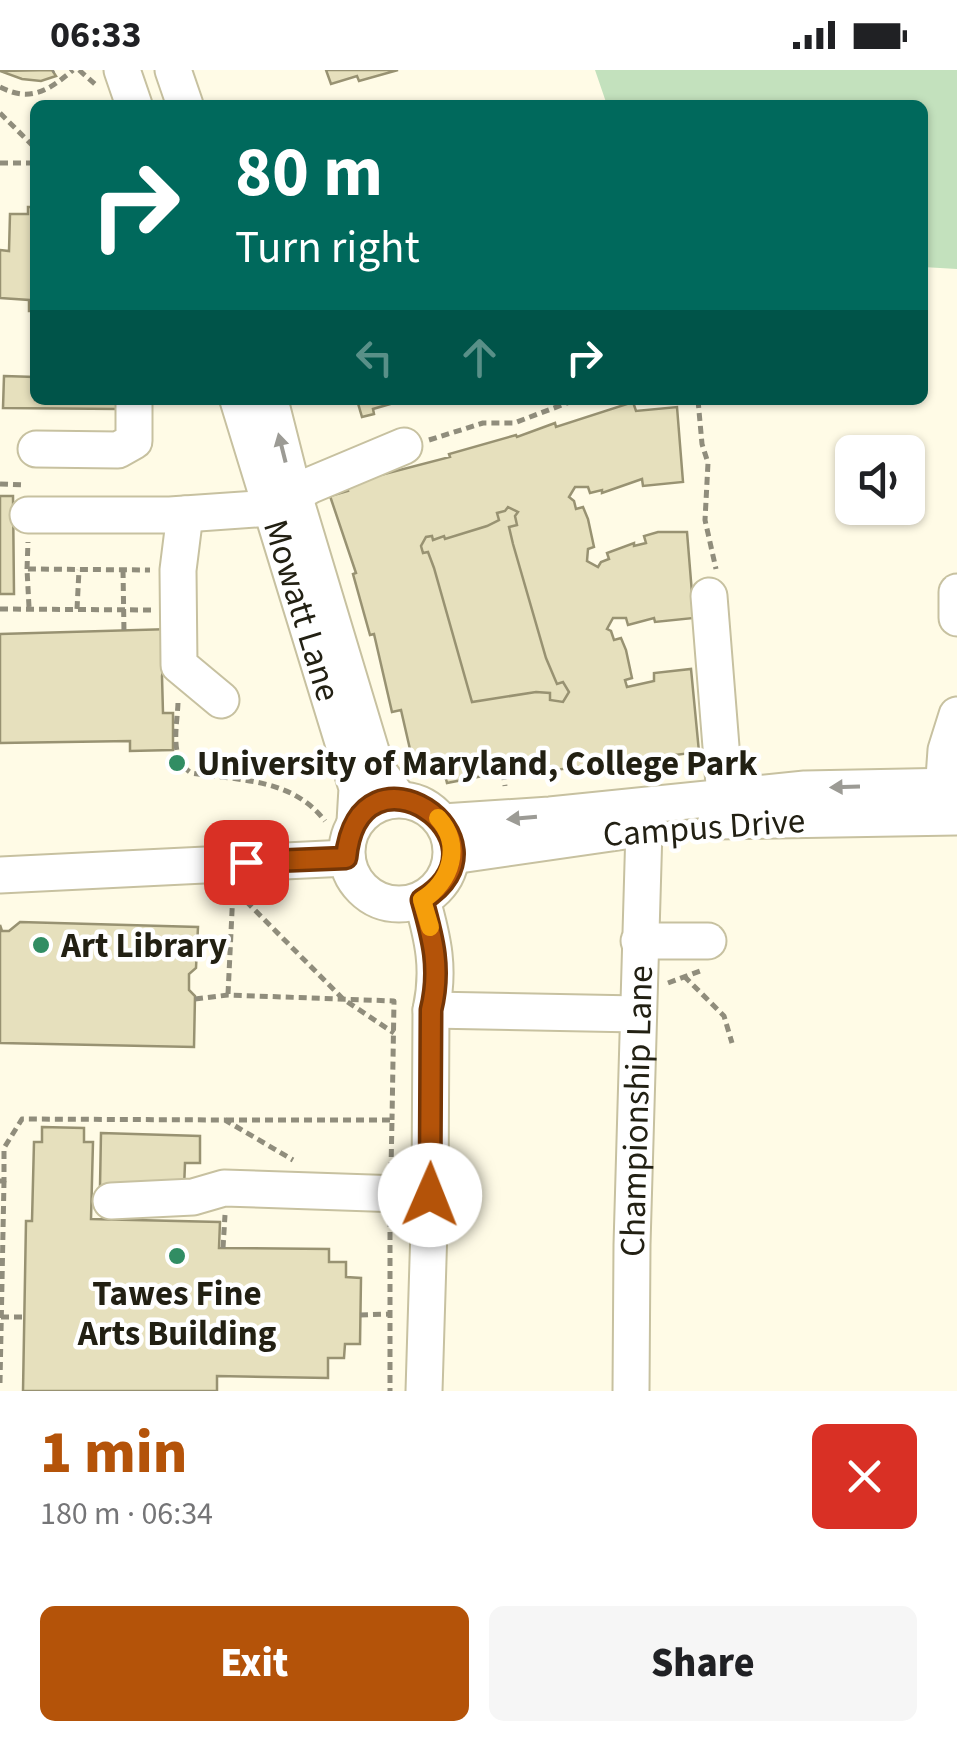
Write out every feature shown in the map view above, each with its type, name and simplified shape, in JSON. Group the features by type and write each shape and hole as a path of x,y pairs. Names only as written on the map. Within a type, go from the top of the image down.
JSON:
{"street":[{"path":"122,70 132,100"},
{"path":"172,70 183,100"},
{"path":"36,449 118,450 134,440 134,405"},
{"name":"Mowatt Lane","path":"240,405 282,502 370,751 399,799"},
{"name":"Mowatt Lane","path":"271,405 282,502 357,788 344,836"},
{"path":"28,515 185,514 282,502 310,485 409,445"},
{"path":"185,514 178,570 180,666 221,700"},
{"path":"957,592 957,618"},
{"path":"709,596 725,797"},
{"path":"949,802 946,750 957,715"},
{"name":"Campus Drive","path":"443,822 550,816 806,788 949,802"},
{"path":"0,875 344,836 367,810 399,799 424,805 443,822 452,856 441,885 422,900 389,904 368,895 354,879 344,836"},
{"name":"Campus Drive","path":"452,856 744,818 949,802"},
{"name":"Championship Lane","path":"631,1391 644,829"},
{"path":"422,900 437,950 431,1010 424,1391"},
{"path":"639,942 708,941"},
{"path":"431,1010 638,1014"},
{"path":"111,1201 193,1197 224,1188 430,1195"}],"path":[{"path":"54,70 64,78"},
{"path":"0,87 27,96 44,93 74,70"},
{"path":"0,112 30,143"},
{"path":"0,163 30,162"},
{"path":"409,445 483,423 514,423 561,405"},
{"path":"698,405 708,463 705,520 716,561 716,580 709,596"},
{"path":"30,608 27,569 178,570"},
{"path":"77,609 79,570"},
{"path":"123,570 124,632"},
{"path":"0,609 181,611"},
{"path":"180,666 176,752 180,766 191,773 274,784 298,794 344,836"},
{"path":"503,772 505,786"},
{"path":"228,995 233,888 343,999 394,1034"},
{"path":"684,976 724,1016 732,1043"},
{"path":"195,999 228,995 394,1001 392,1120"},
{"path":"0,1383 2,1144 22,1119 378,1120"},
{"path":"225,1120 300,1164"},
{"path":"390,1230 390,1391"},
{"path":"360,1315 390,1314"},
{"path":"0,1317 22,1316 24,1320"}],"green space":[{"path":"595,70 957,70 957,269 928,267 928,100 605,100"}],"building":[{"path":"52,70 56,76 41,81 0,71"},
{"path":"326,70 398,70 331,84"},
{"path":"30,207 30,311 29,300 0,298 0,250 9,251 10,214 28,214"},
{"path":"4,376 30,377 30,405 120,405 120,409 3,408"},
{"path":"358,405 387,405 373,409 374,414 362,417"},
{"path":"624,405 634,405 636,411 677,407 683,482 643,486 642,479 602,493 575,487 569,497 576,509 583,507 588,519 594,547 588,549 587,561 598,567 609,559 607,553 646,543 644,536 687,532 694,618 655,622 654,618 628,625 626,618 613,618 607,629 614,640 621,638 626,650 632,678 625,680 627,687 654,681 654,673 691,669 699,752 515,775 503,772 447,783 412,758 401,710 392,712 374,634 370,635 353,574 356,573 330,496 348,491 346,484 450,457 449,454 555,423 556,427"},
{"path":"0,496 13,496 14,594 0,594"},
{"path":"508,507 518,512 517,525 509,527 546,658 557,684 563,682 569,692 563,702 550,700 550,693 536,692 472,702 434,568 421,546 426,537 445,539 487,526 499,520 497,513"},
{"path":"171,629 162,676 163,713 173,713 173,750 130,751 130,741 0,743 0,634"},
{"path":"20,922 198,927 196,968 189,974 189,990 195,996 194,1047 0,1043 0,925 2,931 9,931"},
{"name":"Tawes Fine Arts Building","path":"42,1127 84,1128 84,1142 93,1142 91,1219 220,1222 219,1248 329,1249 329,1262 346,1262 346,1277 361,1278 360,1344 345,1344 344,1358 328,1358 328,1378 217,1376 217,1391 23,1391 26,1221 32,1221 34,1142 42,1142"},
{"path":"101,1133 200,1136 200,1163 185,1163 184,1189 100,1186"}],"slow traffic":[{"path":"430,927 422,900 441,885 452,856 450,838 438,818"}],"place":[{"name":"University of Maryland, College Park","path":"177,763"},
{"name":"Art Library","path":"41,945"},
{"name":"Tawes Fine Arts Building","path":"177,1256"}],"route":[{"path":"246,862 346,858 355,822 382,802 399,799 424,805 443,822 450,838 449,871 441,885 422,900 437,950 431,1010 430,1195"}]}
